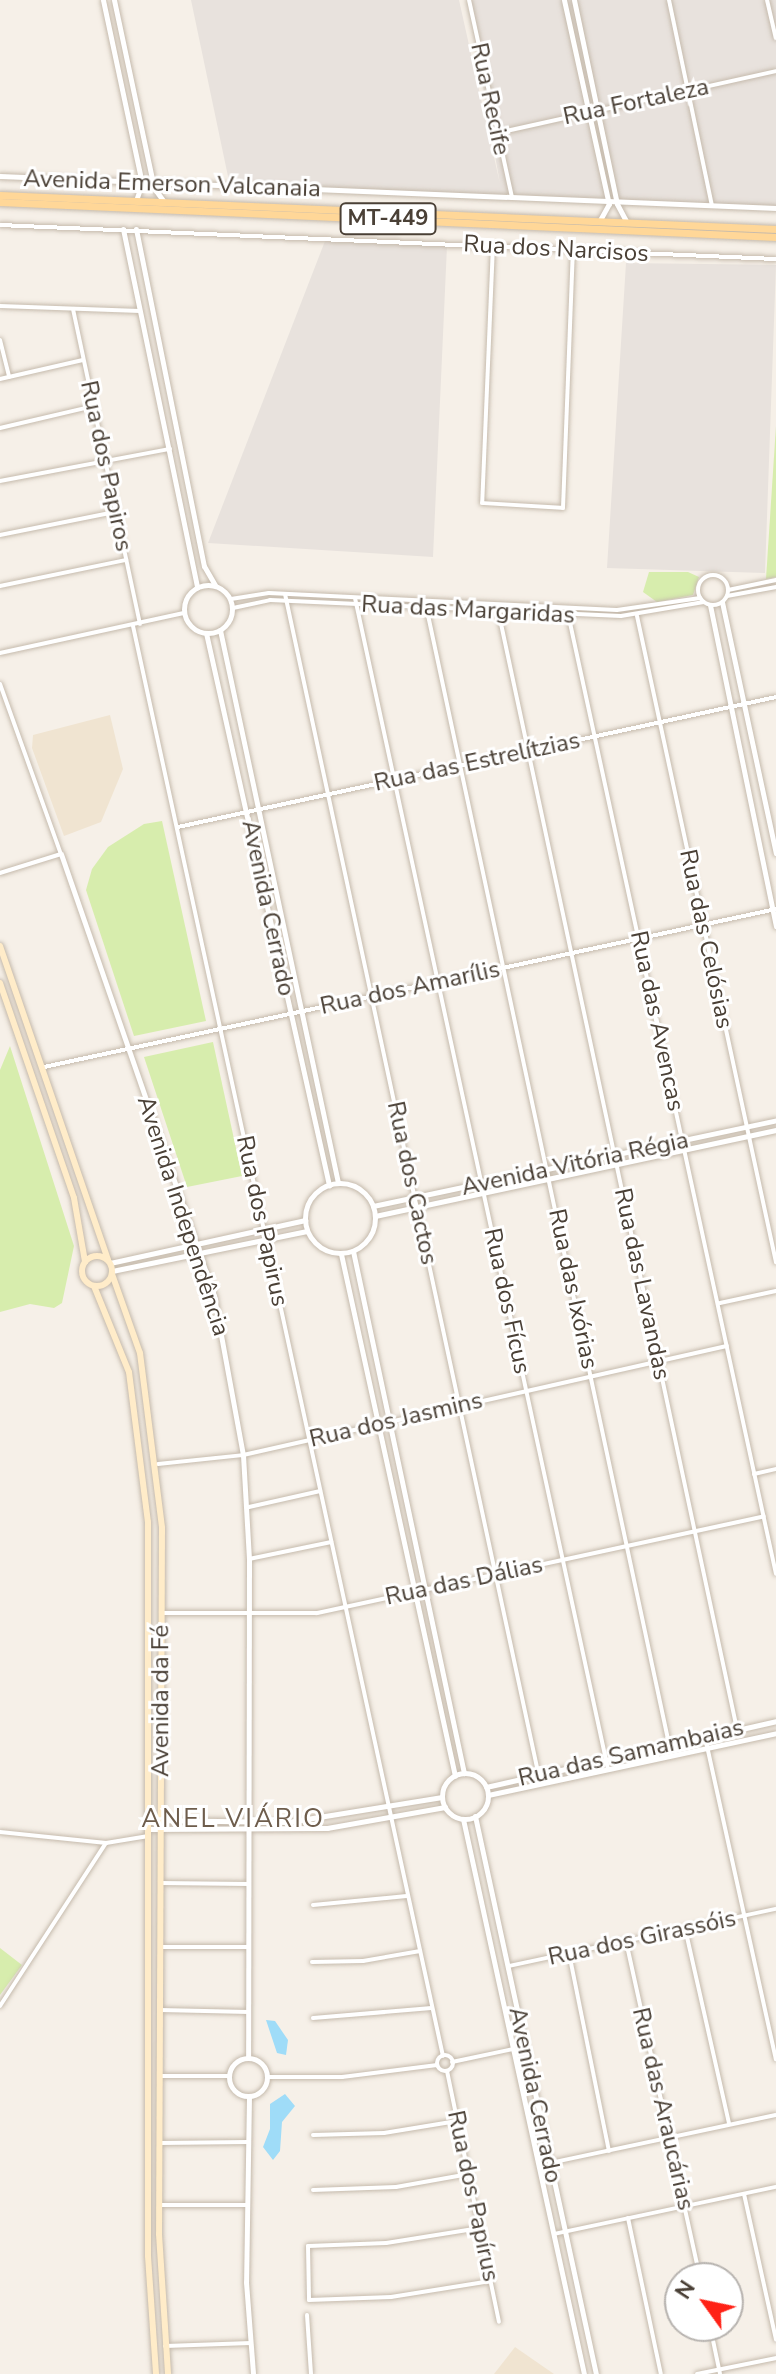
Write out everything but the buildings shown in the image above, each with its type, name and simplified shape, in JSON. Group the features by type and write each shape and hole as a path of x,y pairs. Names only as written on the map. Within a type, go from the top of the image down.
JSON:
{"main road":[{"name":"MT-449","path":"0,195 776,229"},
{"name":"MT-449","path":"0,202 776,237"},
{"name":"Avenida da Fé","path":"0,946 140,1353 158,1464 161,1613 159,2205 168,2374"},
{"path":"0,983 74,1198 85,1262 82,1275 94,1286 105,1284 111,1267 96,1256 85,1262"},
{"name":"Avenida da Fé","path":"94,1286 129,1372 144,1466 150,1596 148,2256 156,2374"}],"street":[{"path":"103,0 142,183 135,201"},
{"path":"114,0 153,183 164,203"},
{"name":"Rua Recife","path":"469,0 512,198"},
{"path":"564,0 609,204 600,221"},
{"path":"574,0 617,204 626,222"},
{"path":"669,0 712,206"},
{"path":"767,0 776,38"},
{"name":"Rua Fortaleza","path":"497,133 776,71"},
{"name":"Avenida Emerson Valcanaia","path":"0,176 609,204 776,208"},
{"name":"Rua dos Narcisos","path":"0,225 776,259"},
{"path":"123,229 197,587"},
{"path":"136,229 204,566 215,585 231,599 233,608 220,630 206,633 194,628 184,613 185,600 197,587 215,585"},
{"path":"493,245 482,503 563,508 573,250"},
{"path":"0,306 140,311"},
{"name":"Rua dos Papiros","path":"73,309 126,560 136,625"},
{"path":"0,340 9,377"},
{"path":"0,379 84,360"},
{"path":"0,428 94,406"},
{"path":"0,481 170,449"},
{"path":"0,535 116,512"},
{"path":"0,586 126,560"},
{"path":"728,593 722,578 709,576 699,585 702,600 710,605 722,602 728,593 776,580"},
{"path":"728,593 776,587"},
{"name":"Rua das Margaridas","path":"231,599 285,594 634,610 702,600"},
{"name":"Rua dos Cactos","path":"285,594 538,1772"},
{"name":"Rua dos Fícus","path":"355,598 608,1769"},
{"name":"Rua das Margaridas","path":"233,608 286,601 568,616 637,616 702,600"},
{"name":"Rua das Ixórias","path":"425,601 669,1744"},
{"path":"722,602 776,853"},
{"name":"Rua das Lavandas","path":"497,605 737,1729"},
{"path":"710,605 776,926"},
{"name":"Rua das Avencas","path":"567,609 776,1574"},
{"path":"0,653 184,613"},
{"name":"Rua das Celósias","path":"637,616 776,1262"},
{"name":"Rua dos Papirus","path":"136,625 391,1817"},
{"name":"Avenida Cerrado","path":"220,630 338,1183"},
{"name":"Avenida Cerrado","path":"206,633 329,1185"},
{"name":"Avenida Independência","path":"0,684 198,1252 224,1337 249,1507 248,2058"},
{"name":"Rua das Estrelítzias","path":"178,827 776,697"},
{"path":"0,873 61,854"},
{"name":"Rua dos Amarílis","path":"44,1067 774,909"},
{"name":"Avenida Vitória Régia","path":"373,1206 776,1120"},
{"name":"Avenida Vitória Régia","path":"375,1216 776,1130"},
{"path":"338,1183 363,1191 373,1206 375,1216 370,1237 353,1251 341,1254 320,1248 307,1231 305,1220 313,1196 338,1183"},
{"path":"111,1267 194,1243 305,1220"},
{"path":"111,1267 307,1231"},
{"path":"353,1251 392,1421 464,1773 486,1787 488,1795 475,1816 463,1819 445,1807 442,1797"},
{"path":"341,1254 455,1776"},
{"path":"719,1303 776,1291"},
{"name":"Rua dos Jasmins","path":"158,1464 243,1455 727,1346"},
{"path":"754,1474 776,1469"},
{"path":"249,1507 321,1491"},
{"name":"Rua das Dálias","path":"161,1613 291,1615 344,1607 764,1516"},
{"path":"249,1559 331,1542"},
{"name":"Rua das Samambaias","path":"486,1787 538,1772 776,1721"},
{"name":"Rua das Samambaias","path":"488,1795 776,1733"},
{"path":"705,1736 776,2059"},
{"path":"149,1820 248,1824 329,1818 442,1797 455,1776 464,1773"},
{"path":"0,1832 106,1843 160,1829 248,1831 327,1828 445,1807"},
{"name":"Avenida Cerrado","path":"475,1816 596,2374"},
{"path":"391,1817 443,2056 452,2062 513,2049"},
{"name":"Avenida Cerrado","path":"463,1819 584,2374"},
{"path":"0,2006 106,1843"},
{"path":"160,1883 249,1884"},
{"path":"313,1905 407,1896"},
{"name":"Rua dos Girassóis","path":"507,1967 776,1909"},
{"path":"685,1928 729,2124"},
{"name":"Rua das Araucárias","path":"626,1941 697,2262"},
{"path":"160,1947 249,1947"},
{"path":"312,1962 363,1961 420,1951"},
{"path":"569,1953 609,2151"},
{"path":"313,2018 432,2008"},
{"path":"160,2010 249,2012"},
{"path":"437,2065 443,2056"},
{"path":"248,2058 261,2063 268,2077 262,2090 249,2096 235,2090 229,2076 235,2063 248,2058"},
{"path":"268,2077 342,2077 437,2065 447,2071 452,2062"},
{"name":"Rua dos Papírus","path":"447,2071 499,2322"},
{"path":"160,2076 229,2076"},
{"path":"249,2096 248,2205 253,2374"},
{"path":"550,2163 776,2115"},
{"path":"313,2135 384,2133 457,2121"},
{"path":"160,2143 248,2142"},
{"path":"313,2190 396,2187 469,2174"},
{"path":"554,2234 776,2187"},
{"path":"744,2194 776,2340"},
{"path":"159,2205 248,2205"},
{"path":"628,2218 661,2374"},
{"path":"480,2228 386,2243 308,2246 309,2300 391,2297 491,2281"},
{"path":"307,2315 311,2374"},
{"path":"713,2342 720,2372"},
{"path":"165,2346 251,2343"},
{"path":"697,2374 720,2372 776,2358"}],"shaded area":[{"path":"191,0 459,0 500,184 468,0 776,0 776,206 230,186"},
{"path":"325,241 447,246 433,557 208,543"},
{"path":"626,263 776,265 765,573 607,568"},
{"path":"110,715 123,769 101,822 64,836 32,748 33,735"},
{"path":"515,2347 554,2374 494,2374"}],"green space":[{"path":"776,426 776,577 766,579"},
{"path":"649,572 688,572 699,577 693,595 657,602 643,592"},
{"path":"162,821 206,1021 134,1036 86,890 92,869 108,847 144,824"},
{"path":"213,1042 242,1176 187,1187 144,1057"},
{"path":"10,1046 74,1246 62,1303 54,1308 30,1304 0,1312 0,1070"},
{"path":"0,1948 22,1965 0,1995"}],"water":[{"path":"266,2020 275,2021 288,2040 286,2055 277,2053"},
{"path":"285,2094 295,2106 282,2122 280,2151 273,2160 263,2147 270,2129 270,2104"}],"district":[{"name":"ANEL VIÁRIO","path":"233,1819"}]}
